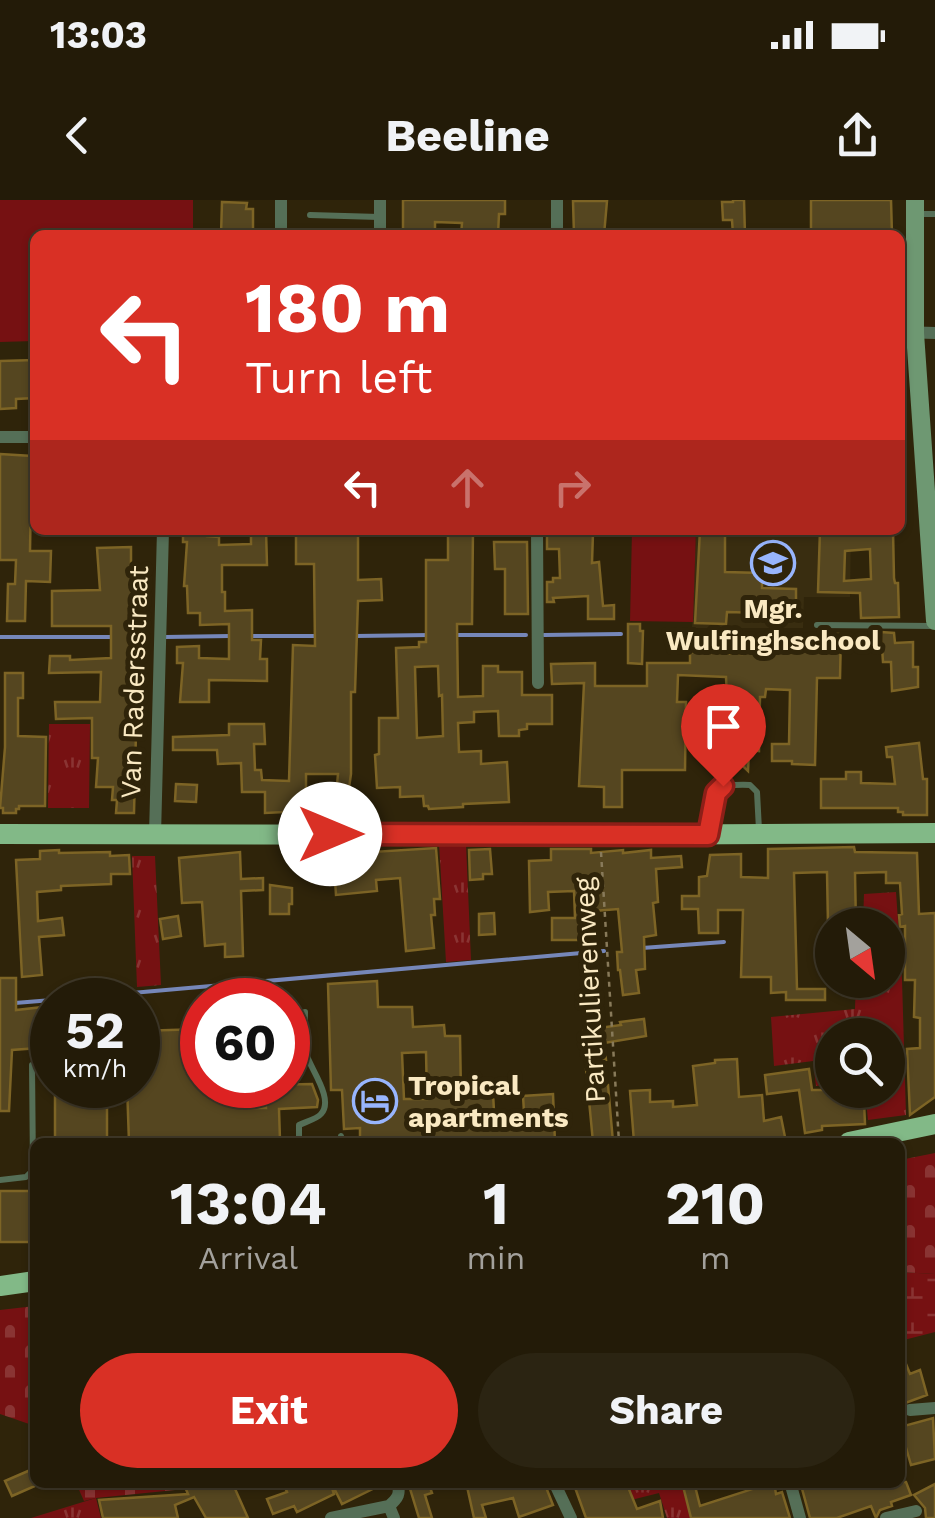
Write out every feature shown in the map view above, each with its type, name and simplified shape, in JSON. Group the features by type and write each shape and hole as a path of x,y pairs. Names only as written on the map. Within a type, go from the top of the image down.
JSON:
{"main road":[{"path":"915,207 908,333 935,624"},
{"path":"0,834 935,833"},
{"path":"867,1138 935,1124"},
{"path":"0,1286 30,1282"}],"street":[{"path":"281,200 281,230"},
{"path":"380,200 380,230"},
{"path":"557,200 557,230"},
{"path":"908,333 935,333"},
{"path":"0,437 30,437"},
{"name":"Van Radersstraat","path":"154,835 163,535"},
{"path":"536,535 538,683"},
{"path":"910,1410 935,1408"},
{"path":"331,1518 392,1512 400,1493 398,1488"},
{"path":"557,1488 571,1518"},
{"path":"792,1488 800,1518"},
{"path":"886,1518 916,1510"}],"lane":[{"path":"915,207 935,214"},
{"path":"310,215 380,216"},
{"path":"817,625 935,624"},
{"path":"708,835 717,790 741,784 750,785 757,792 759,834"},
{"path":"329,785 330,834"},
{"path":"299,1138 299,1126 319,1116 324,1107 321,1083 310,1063"},
{"path":"32,1108 33,1138"},
{"path":"0,1180 30,1173"}],"path":[{"name":"Partikulierenweg","path":"600,836 619,1138"}],"shaded area":[{"name":"Mgr. Wulfinghschool","path":"696,535 851,535 850,597 804,597 803,628 692,628"}],"green space":[{"path":"0,200 193,200 193,230 30,230 30,341 0,342"},
{"path":"632,535 696,535 693,622 630,621"},
{"path":"49,724 90,724 89,808 48,808"},
{"path":"439,843 466,844 471,960 446,962"},
{"path":"132,856 155,856 161,985 160,978 137,978"},
{"path":"896,892 897,908 864,908 864,894"},
{"path":"855,998 903,998 903,1018 815,1018 815,1078 813,1061 774,1066 771,1017 855,1009"},
{"path":"905,1081 906,1115 868,1120 867,1108 905,1108"},
{"path":"935,1153 935,1274 905,1272 905,1159"},
{"path":"905,1272 935,1274 935,1332 905,1340"},
{"path":"30,1307 30,1424 0,1414 0,1310"},
{"path":"78,1488 175,1490 96,1498 84,1501"},
{"path":"618,1488 682,1488 691,1518 667,1518 659,1493 623,1502"},
{"path":"96,1498 101,1518 31,1518"}],"building":[{"path":"403,200 505,200 505,214 499,214 498,230 461,230 462,223 435,222 435,230 403,230"},
{"path":"744,200 745,230 733,230 732,220 723,220 722,202"},
{"path":"811,200 891,200 892,230 811,230"},
{"path":"573,201 607,201 604,230 574,230"},
{"path":"222,202 247,203 246,209 253,209 253,230 221,230"},
{"path":"30,360 30,398 16,399 16,408 0,409 0,361"},
{"path":"0,454 30,456 30,551 51,551 50,582 26,581 25,621 7,621 8,584 15,584 16,560 0,560"},
{"path":"183,535 207,535 219,537 219,545 251,544 251,535 266,535 267,565 222,565 222,592 225,611 252,610 252,640 261,640 260,659 267,659 267,681 209,680 209,702 180,702 183,663 177,663 177,647 199,646 199,658 229,659 229,624 200,625 200,613 188,613 184,586 187,542 183,542"},
{"path":"296,535 358,535 358,580 381,579 382,600 358,601 348,795 336,795 338,774 306,774 306,811 265,813 265,792 242,792 241,763 218,764 217,750 173,750 173,737 229,735 229,724 264,724 265,744 254,744 255,770 261,770 262,780 289,781 293,645 315,646 314,564 296,564"},
{"path":"448,535 473,535 472,624 457,624 458,697 483,696 483,666 498,666 498,672 522,672 522,695 552,695 552,724 527,724 527,729 519,730 519,736 499,736 498,711 474,712 474,722 458,723 459,752 481,751 481,764 507,762 509,802 429,809 424,806 423,796 400,797 400,787 377,788 379,718 398,718 396,648 419,647 419,642 426,642 426,560 448,560","holes":["438,666 439,696 442,695 443,736 417,738 415,667"]},
{"path":"547,535 593,535 592,563 599,562 603,606 614,605 614,619 588,619 588,596 553,598 554,602 547,602 547,582 560,578 559,549 547,549"},
{"path":"700,535 725,535 725,572 762,573 762,588 796,589 796,614 727,612 726,624 695,623"},
{"path":"820,535 893,535 899,617 861,618 860,593 818,592","holes":["870,549 871,579 844,581 845,551"]},
{"path":"494,542 527,542 528,614 505,614 505,569 495,569"},
{"path":"131,547 131,574 140,574 141,640 134,813 116,813 113,787 96,787 98,758 92,758 92,718 56,719 55,702 100,702 101,672 49,673 50,656 70,656 70,660 111,658 111,626 52,626 52,591 100,590 97,548"},
{"path":"628,624 640,624 643,631 642,664 628,663"},
{"path":"881,632 894,633 895,643 913,642 918,687 892,691 891,662 883,662"},
{"path":"841,634 840,678 817,678 815,765 772,761 772,744 789,744 790,690 766,689 765,697 760,697 759,751 749,750 748,771 729,753 735,750 707,749 708,716 720,717 727,699 726,677 678,675 677,702 686,702 685,770 622,770 622,807 604,807 604,787 579,786 584,683 552,684 551,664 595,663 595,686 647,686 647,663 690,663 690,652 742,654 742,635"},
{"path":"5,673 23,673 23,698 18,698 18,736 46,737 45,806 19,806 16,813 3,813 0,808"},
{"path":"919,743 923,779 927,779 927,815 903,815 898,808 821,808 821,779 846,779 846,772 861,772 861,783 895,784 892,757 887,757 886,747"},
{"path":"176,784 197,785 196,802 175,801"},
{"path":"854,847 855,852 917,853 919,914 935,913 935,1097 910,1115 907,1049 920,1048 920,1018 914,1017 915,980 905,980 905,908 902,908 900,883 886,883 886,872 855,873 856,908 828,908 827,872 794,873 797,989 815,989 815,998 825,1000 786,1000 786,992 771,993 771,977 741,977 743,910 718,910 718,933 699,933 698,909 682,909 682,896 699,896 699,877 707,876 710,855 741,854 741,877 768,878 768,849"},
{"path":"373,848 373,852 436,848 440,899 434,899 435,915 431,915 434,948 406,951 400,878 376,880 377,891 336,895 335,880 312,882 311,857 356,856 355,850"},
{"path":"490,849 492,874 470,880 469,850"},
{"path":"551,849 591,849 591,853 651,850 651,858 681,856 682,867 656,869 656,935 644,937 645,969 636,970 639,993 623,995 618,970 617,952 622,952 618,909 594,911 595,962 583,963 580,940 552,940 552,918 575,918 574,891 548,892 549,910 530,912 529,861 551,860"},
{"path":"40,851 129,855 130,874 111,874 111,884 61,886 61,890 37,892 38,921 62,918 64,935 39,937 42,975 22,977 16,860 40,859"},
{"path":"240,852 241,879 263,878 263,890 241,891 243,956 225,957 225,944 205,946 202,902 182,903 179,858"},
{"path":"270,885 292,888 289,914 270,914"},
{"path":"494,913 495,934 479,935 479,914"},
{"path":"178,916 181,936 163,939 160,919"},
{"path":"0,978 16,978 16,1010 30,1008 30,1049 12,1050 9,1111 0,1111"},
{"path":"377,981 378,1007 412,1007 413,1027 444,1025 445,1036 460,1036 461,1095 493,1093 495,1129 525,1128 523,1096 553,1094 555,1138 360,1138 360,1128 344,1129 342,1090 331,1090 328,984","holes":["426,1052 427,1099 404,1099 402,1053"]},
{"path":"644,1019 646,1036 604,1043 606,1060 588,1062 584,1030"},
{"path":"160,1030 180,1030 180,1108 298,1108 279,1109 280,1138 129,1138 128,1108 160,1108"},
{"path":"737,1059 739,1097 762,1095 764,1121 781,1117 785,1137 634,1138 630,1091 650,1090 650,1102 673,1101 673,1107 697,1105 693,1066"},
{"path":"598,1068 599,1085 608,1085 613,1138 593,1138 586,1069"},
{"path":"809,1069 815,1108 864,1108 865,1124 822,1126 822,1130 805,1133 799,1090 767,1094 765,1075"},
{"path":"310,1084 318,1100 317,1107 310,1107"},
{"path":"55,1108 107,1108 107,1138 55,1138"},
{"path":"0,1191 30,1191 30,1242 0,1242"},
{"path":"905,1362 910,1374 920,1370 927,1395 905,1403"},
{"path":"933,1418 935,1459 911,1465 905,1426"},
{"path":"30,1470 30,1488 12,1496 5,1481"},
{"path":"906,1482 911,1495 891,1502 892,1506 880,1510 876,1518 871,1506 837,1518 810,1518 802,1488 905,1488"},
{"path":"935,1484 935,1518 926,1518 925,1508 914,1495"},
{"path":"185,1488 235,1488 248,1518 206,1518 194,1497 175,1505 178,1518 103,1518 99,1500 188,1494"},
{"path":"285,1488 332,1488 334,1494 297,1512 294,1506 273,1514 267,1499 287,1492"},
{"path":"334,1488 375,1488 342,1504"},
{"path":"410,1488 430,1488 432,1493 425,1495 432,1518 419,1518"},
{"path":"467,1488 546,1488 553,1505 519,1517 513,1498 482,1505 486,1518 474,1518"},
{"path":"575,1488 628,1488 637,1509 660,1501 663,1518 586,1518"},
{"path":"684,1488 696,1488 700,1506 756,1488 775,1488 776,1494 782,1492 790,1518 691,1518"}],"waterway":[{"path":"544,635 621,634"},
{"path":"355,636 430,635"},
{"path":"455,635 526,635"},
{"path":"165,637 230,636"},
{"path":"250,636 315,636"},
{"path":"0,637 115,637"},
{"path":"642,948 724,942"},
{"path":"160,990 604,951"},
{"path":"15,1003 30,1002"}],"place":[{"name":"Mgr. Wulfinghschool","path":"773,563"},
{"name":"Tropical apartments","path":"375,1101"}],"route":[{"path":"330,834 708,835 716,793 723,786"}]}
